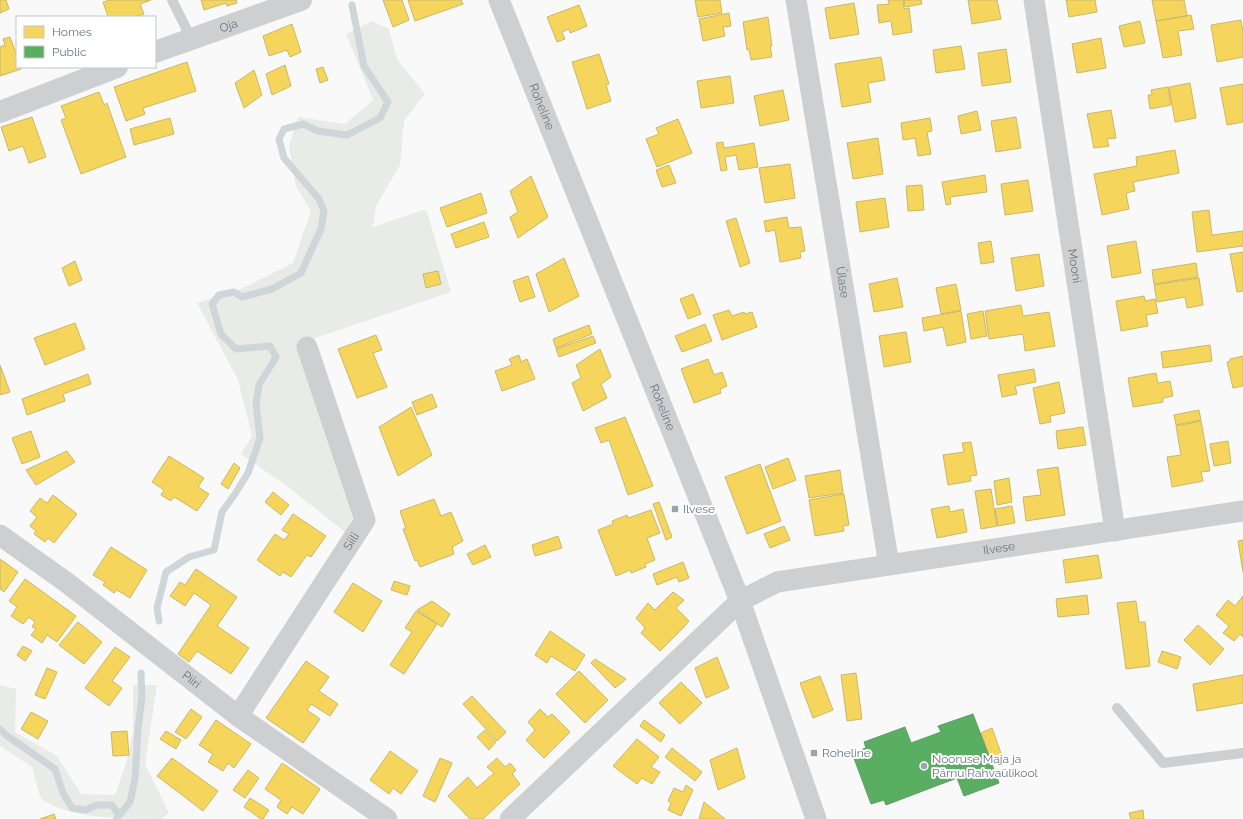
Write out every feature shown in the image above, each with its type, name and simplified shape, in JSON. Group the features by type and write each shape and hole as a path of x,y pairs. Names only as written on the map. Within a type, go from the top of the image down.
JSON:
{"street":[{"name":"Oja","path":"156,52 301,0"},
{"name":"Roheline","path":"499,0 740,601 816,819"},
{"name":"Ülase","path":"796,0 889,565"},
{"name":"Mooni","path":"1034,0 1115,532"},
{"path":"0,112 114,68"},
{"name":"Siili","path":"238,716 365,520 306,347"},
{"name":"Ilvese","path":"510,819 740,601 777,582 1115,532 1243,511"},
{"name":"Piiri","path":"0,535 66,582 238,716 387,819"}],"lane":[{"path":"172,0 192,38"},
{"path":"1117,708 1163,763 1243,753"}],"shaded area":[{"path":"372,21 389,29 397,59 425,94 404,121 400,165 376,206 373,227 426,209 451,292 298,344 355,514 345,532 288,487 241,454 252,436 238,380 197,303 241,289 293,263 311,211 296,186 289,146 298,117 345,124 373,100 346,34"},
{"path":"0,685 16,689 15,732 57,756 81,794 115,795 126,763 133,732 133,685 157,685 145,764 169,813 161,819 115,818 67,811 53,806 42,799 32,767 0,746"}],"building: Homes":[{"path":"0,0 6,0 9,9 0,13"},
{"path":"110,0 151,0 140,4 144,14 137,16 108,16 103,2"},
{"path":"201,0 236,0 237,3 227,6 226,3 204,10"},
{"path":"383,0 402,0 409,20 393,27"},
{"path":"408,0 461,0 463,4 415,21"},
{"path":"695,0 720,0 722,13 698,17"},
{"path":"888,0 903,0 904,9 909,8 912,32 893,35 891,21 879,23 877,5 889,4"},
{"path":"904,0 921,0 922,4 905,7"},
{"path":"968,0 997,0 1001,19 972,24"},
{"path":"1066,0 1095,0 1097,12 1069,17"},
{"path":"1152,0 1184,0 1187,16 1156,21"},
{"path":"854,3 859,34 830,39 825,8"},
{"path":"579,5 587,26 570,33 569,29 562,32 565,39 557,42 547,17"},
{"path":"729,13 731,26 723,27 725,36 703,41 699,19"},
{"path":"1191,15 1194,29 1178,31 1182,55 1163,58 1156,21"},
{"path":"768,17 772,57 751,60 749,49 747,50 743,22"},
{"path":"1241,20 1243,32 1243,57 1217,62 1211,25"},
{"path":"1140,21 1145,43 1124,47 1119,26"},
{"path":"292,24 301,52 290,57 287,50 269,56 263,36"},
{"path":"10,37 16,53 16,68 21,69 0,76 0,47 5,45 3,39"},
{"path":"1101,38 1106,68 1077,73 1072,44"},
{"path":"961,46 965,69 936,73 933,50"},
{"path":"1006,49 1011,82 982,86 978,53"},
{"path":"599,54 609,84 606,85 611,101 587,109 572,62"},
{"path":"881,57 885,80 868,83 871,102 842,107 835,64"},
{"path":"187,62 196,91 143,108 145,114 126,121 114,87"},
{"path":"285,65 291,86 272,95 266,74"},
{"path":"323,67 328,80 320,83 316,69"},
{"path":"254,70 262,95 244,108 235,83"},
{"path":"730,76 734,103 701,108 697,81"},
{"path":"1190,83 1196,118 1175,122 1169,87"},
{"path":"1243,84 1243,122 1227,125 1220,88"},
{"path":"1168,87 1171,105 1150,109 1148,95 1152,95 1151,90"},
{"path":"783,90 789,120 760,126 754,96"},
{"path":"99,92 104,105 107,103 126,157 81,174 61,120 66,118 61,106"},
{"path":"1111,110 1116,138 1107,139 1109,146 1094,148 1087,114"},
{"path":"977,111 981,130 961,134 958,116"},
{"path":"32,117 46,157 29,163 23,146 9,151 1,127"},
{"path":"1016,117 1021,148 996,152 991,121"},
{"path":"170,118 174,134 134,145 130,129"},
{"path":"930,118 932,131 927,132 931,154 918,156 915,138 903,140 901,123"},
{"path":"678,119 692,153 657,167 646,139 659,134 656,128"},
{"path":"878,138 883,174 853,179 847,143"},
{"path":"723,142 724,148 754,143 758,167 739,170 736,155 725,157 727,170 721,171 716,143"},
{"path":"1175,150 1179,173 1133,182 1135,191 1126,193 1129,209 1102,215 1094,174 1137,166 1136,157"},
{"path":"790,164 795,198 765,203 759,168"},
{"path":"669,165 676,183 662,187 656,170"},
{"path":"985,175 987,192 950,197 951,204 946,205 942,182"},
{"path":"531,176 548,217 518,238 510,217 518,212 510,191"},
{"path":"1028,180 1033,211 1005,215 1001,184"},
{"path":"922,185 924,210 908,211 906,186"},
{"path":"481,193 487,213 447,227 440,208"},
{"path":"885,198 889,227 860,232 856,202"},
{"path":"1209,210 1212,235 1243,231 1243,246 1197,252 1192,212"},
{"path":"787,217 789,228 801,227 805,251 800,252 801,258 780,262 775,230 766,232 764,221"},
{"path":"736,218 750,263 740,267 726,221"},
{"path":"484,222 489,237 456,248 451,234"},
{"path":"991,241 994,262 981,264 978,243"},
{"path":"1136,241 1141,273 1112,278 1107,246"},
{"path":"1243,252 1243,291 1237,292 1230,254"},
{"path":"1039,254 1044,286 1016,291 1011,258"},
{"path":"564,258 579,296 549,312 536,274"},
{"path":"75,261 82,280 69,286 62,268"},
{"path":"1196,263 1198,277 1154,284 1152,270"},
{"path":"438,271 441,284 426,288 423,274"},
{"path":"528,276 535,297 520,302 513,281"},
{"path":"897,278 903,307 874,312 869,284"},
{"path":"1199,278 1203,305 1187,308 1185,297 1157,302 1154,285"},
{"path":"956,284 961,310 941,314 936,288"},
{"path":"693,294 701,314 688,319 680,299"},
{"path":"1144,296 1145,301 1155,299 1158,313 1146,315 1148,326 1121,331 1116,301"},
{"path":"1021,305 1023,316 1049,312 1055,346 1025,351 1023,334 989,339 985,311"},
{"path":"729,310 732,316 744,312 745,314 752,312 757,327 722,340 713,315"},
{"path":"961,311 966,342 947,346 943,327 924,331 922,318"},
{"path":"983,311 987,336 971,339 967,314"},
{"path":"75,323 85,349 45,365 34,338"},
{"path":"705,324 712,341 682,352 675,336"},
{"path":"589,325 592,334 556,348 553,339"},
{"path":"906,332 911,362 884,367 879,336"},
{"path":"376,335 382,350 373,353 387,387 357,398 338,349"},
{"path":"593,336 596,343 559,357 556,349"},
{"path":"1210,345 1212,361 1163,368 1161,352"},
{"path":"600,349 611,377 601,384 607,398 583,411 572,383 581,378 576,365"},
{"path":"519,355 521,362 527,359 535,379 502,391 495,371 512,365 509,359"},
{"path":"1243,356 1243,386 1233,388 1227,362 1230,361 1230,359"},
{"path":"708,359 714,375 722,372 727,386 720,389 721,393 694,403 681,369"},
{"path":"0,365 10,392 0,395"},
{"path":"1034,369 1036,382 1015,386 1017,394 1002,397 998,375"},
{"path":"1156,373 1158,383 1170,381 1173,396 1163,398 1163,402 1133,407 1128,378"},
{"path":"88,374 91,384 63,394 65,401 27,415 22,399"},
{"path":"1059,382 1065,413 1050,416 1051,422 1040,424 1033,388"},
{"path":"432,394 437,407 417,415 412,402"},
{"path":"411,407 432,455 398,476 379,427"},
{"path":"1199,410 1201,420 1176,425 1174,415"},
{"path":"625,417 653,486 628,495 609,440 601,443 595,428"},
{"path":"1201,421 1210,471 1201,472 1203,481 1172,487 1167,457 1181,455 1176,426"},
{"path":"1083,427 1086,445 1058,449 1056,431"},
{"path":"31,431 40,457 22,464 12,438"},
{"path":"1228,441 1231,463 1214,466 1210,444"},
{"path":"971,442 977,475 970,476 971,481 948,485 943,455 964,452 962,443"},
{"path":"67,451 75,462 36,485 26,470"},
{"path":"169,456 204,478 198,487 209,494 197,511 174,497 171,501 161,495 164,490 152,482"},
{"path":"788,458 796,480 773,489 765,467"},
{"path":"234,463 240,468 228,489 221,484"},
{"path":"760,464 781,521 747,534 725,477"},
{"path":"1058,467 1065,515 1026,521 1023,497 1041,495 1037,470"},
{"path":"840,470 843,493 809,498 805,476"},
{"path":"1009,478 1012,502 997,505 994,481"},
{"path":"991,489 997,526 981,529 975,491"},
{"path":"273,492 289,505 281,515 265,502"},
{"path":"844,494 849,525 843,526 844,531 815,536 809,500"},
{"path":"53,495 77,514 54,543 48,538 45,542 34,534 36,531 30,526 37,517 30,511 40,498 47,503"},
{"path":"434,499 441,516 451,512 463,541 452,547 454,554 420,567 417,560 415,561 403,529 406,529 400,511"},
{"path":"659,502 672,537 666,540 653,504"},
{"path":"949,506 950,512 963,509 967,532 937,538 931,509"},
{"path":"1012,506 1015,523 998,526 995,509"},
{"path":"651,510 660,533 647,538 655,560 645,564 646,567 631,573 630,570 616,576 598,530 613,524 612,521 627,515 628,518"},
{"path":"293,514 326,536 311,557 307,555 291,577 283,572 280,576 257,560 275,534 284,540 289,534 282,530"},
{"path":"784,526 790,540 770,548 764,534"},
{"path":"558,536 562,548 535,556 532,545"},
{"path":"1243,540 1243,572 1238,541"},
{"path":"485,545 491,557 473,565 467,554"},
{"path":"111,547 147,570 130,598 117,590 114,593 103,585 105,582 93,575"},
{"path":"1098,555 1102,578 1066,583 1063,560"},
{"path":"0,559 18,572 4,592 0,589"},
{"path":"683,562 689,578 679,582 677,577 657,585 653,574"},
{"path":"196,569 237,597 217,626 249,648 231,674 197,651 189,662 178,654 211,605 194,593 185,606 170,596 180,582 185,585"},
{"path":"25,579 76,616 57,642 47,635 42,643 31,635 36,629 32,627 35,622 29,617 23,624 11,616 17,607 9,601"},
{"path":"394,581 410,586 407,595 391,590"},
{"path":"353,583 382,601 363,632 334,612"},
{"path":"673,592 684,600 676,608 689,621 660,651 641,633 645,628 636,618 648,603 655,610"},
{"path":"1087,595 1089,614 1058,617 1056,599"},
{"path":"1243,596 1243,637 1240,634 1234,641 1223,633 1229,626 1216,615 1228,600 1235,606"},
{"path":"432,601 450,614 442,627 417,610"},
{"path":"1136,601 1139,622 1145,622 1150,666 1126,669 1117,603"},
{"path":"416,611 437,624 404,674 390,665 412,632 405,628"},
{"path":"78,622 102,642 84,664 59,645"},
{"path":"1198,625 1224,649 1210,665 1184,640"},
{"path":"550,631 585,655 575,671 551,656 547,663 535,655"},
{"path":"23,646 32,651 25,661 17,655"},
{"path":"115,647 130,657 112,681 122,688 109,706 85,688"},
{"path":"1162,651 1181,657 1177,669 1158,662"},
{"path":"717,657 729,688 706,698 695,668"},
{"path":"595,659 626,679 615,688 591,663"},
{"path":"306,661 329,677 319,691 338,704 330,716 311,704 307,710 320,719 303,743 266,718"},
{"path":"47,668 57,672 45,699 35,695"},
{"path":"579,671 608,700 585,723 556,694"},
{"path":"856,673 862,719 847,721 841,675"},
{"path":"1243,675 1243,703 1197,711 1193,684"},
{"path":"820,676 833,710 813,718 800,683"},
{"path":"681,682 702,703 680,724 659,703"},
{"path":"472,696 506,732 497,741 463,704"},
{"path":"191,709 202,717 186,739 175,732"},
{"path":"540,709 548,717 552,714 570,732 544,758 526,740 535,730 528,722"},
{"path":"31,712 48,721 38,739 21,729"},
{"path":"216,720 251,744 234,768 228,763 223,771 208,762 213,754 199,745"},
{"path":"644,720 665,735 661,742 640,726"},
{"path":"992,728 1003,759 992,763 981,733"},
{"path":"485,730 496,742 489,750 477,737"},
{"path":"127,731 129,755 113,756 111,732"},
{"path":"166,731 181,740 176,749 160,739"},
{"path":"637,739 659,757 651,767 660,772 652,784 642,778 637,784 613,766"},
{"path":"672,748 702,772 695,781 665,757"},
{"path":"737,748 745,778 718,790 710,760"},
{"path":"390,751 418,771 401,794 393,788 389,794 370,780"},
{"path":"172,758 218,791 203,811 157,776"},
{"path":"440,758 452,763 435,802 423,796"},
{"path":"497,758 505,767 510,763 516,770 512,774 520,784 483,819 470,819 448,796 468,777 477,788 494,773 487,767"},
{"path":"282,763 320,789 303,814 292,807 287,814 277,807 281,800 265,789"},
{"path":"248,770 259,778 245,798 233,790"},
{"path":"686,785 693,790 681,816 668,810 671,803 668,801 674,788 683,792"},
{"path":"250,798 269,810 263,819 244,807"},
{"path":"704,802 725,819 699,819"},
{"path":"1143,810 1144,819 1131,819 1129,813"},
{"path":"54,814 56,819 40,819"}],"building: Public":[{"name":"Nooruse Maja ja Pärnu Rahvaülikool","path":"973,714 999,783 964,796 957,778 886,805 884,800 871,804 852,753 866,748 864,742 905,727 911,743 941,732 938,726"}],"waterway":[{"path":"159,621 157,608 166,572 189,557 214,550 222,512 248,473 260,438 256,403 259,385 276,357 270,346 236,349 221,334 212,304 219,295 234,292 242,297 272,289 301,273 321,229 324,211 319,199 284,158 279,139 284,129 303,124 318,131 347,135 380,118 388,102 364,66 352,5"},
{"path":"117,819 130,802 135,779 138,729 142,697 141,673"},
{"path":"0,729 6,735 55,769 63,793 72,808 85,810 97,805 112,805 119,815"}],"place":[{"name":"Ilvese","path":"675,509"},
{"name":"Roheline","path":"814,753"},
{"name":"Nooruse Maja ja Pärnu Rahvaülikool","path":"924,766"}]}
